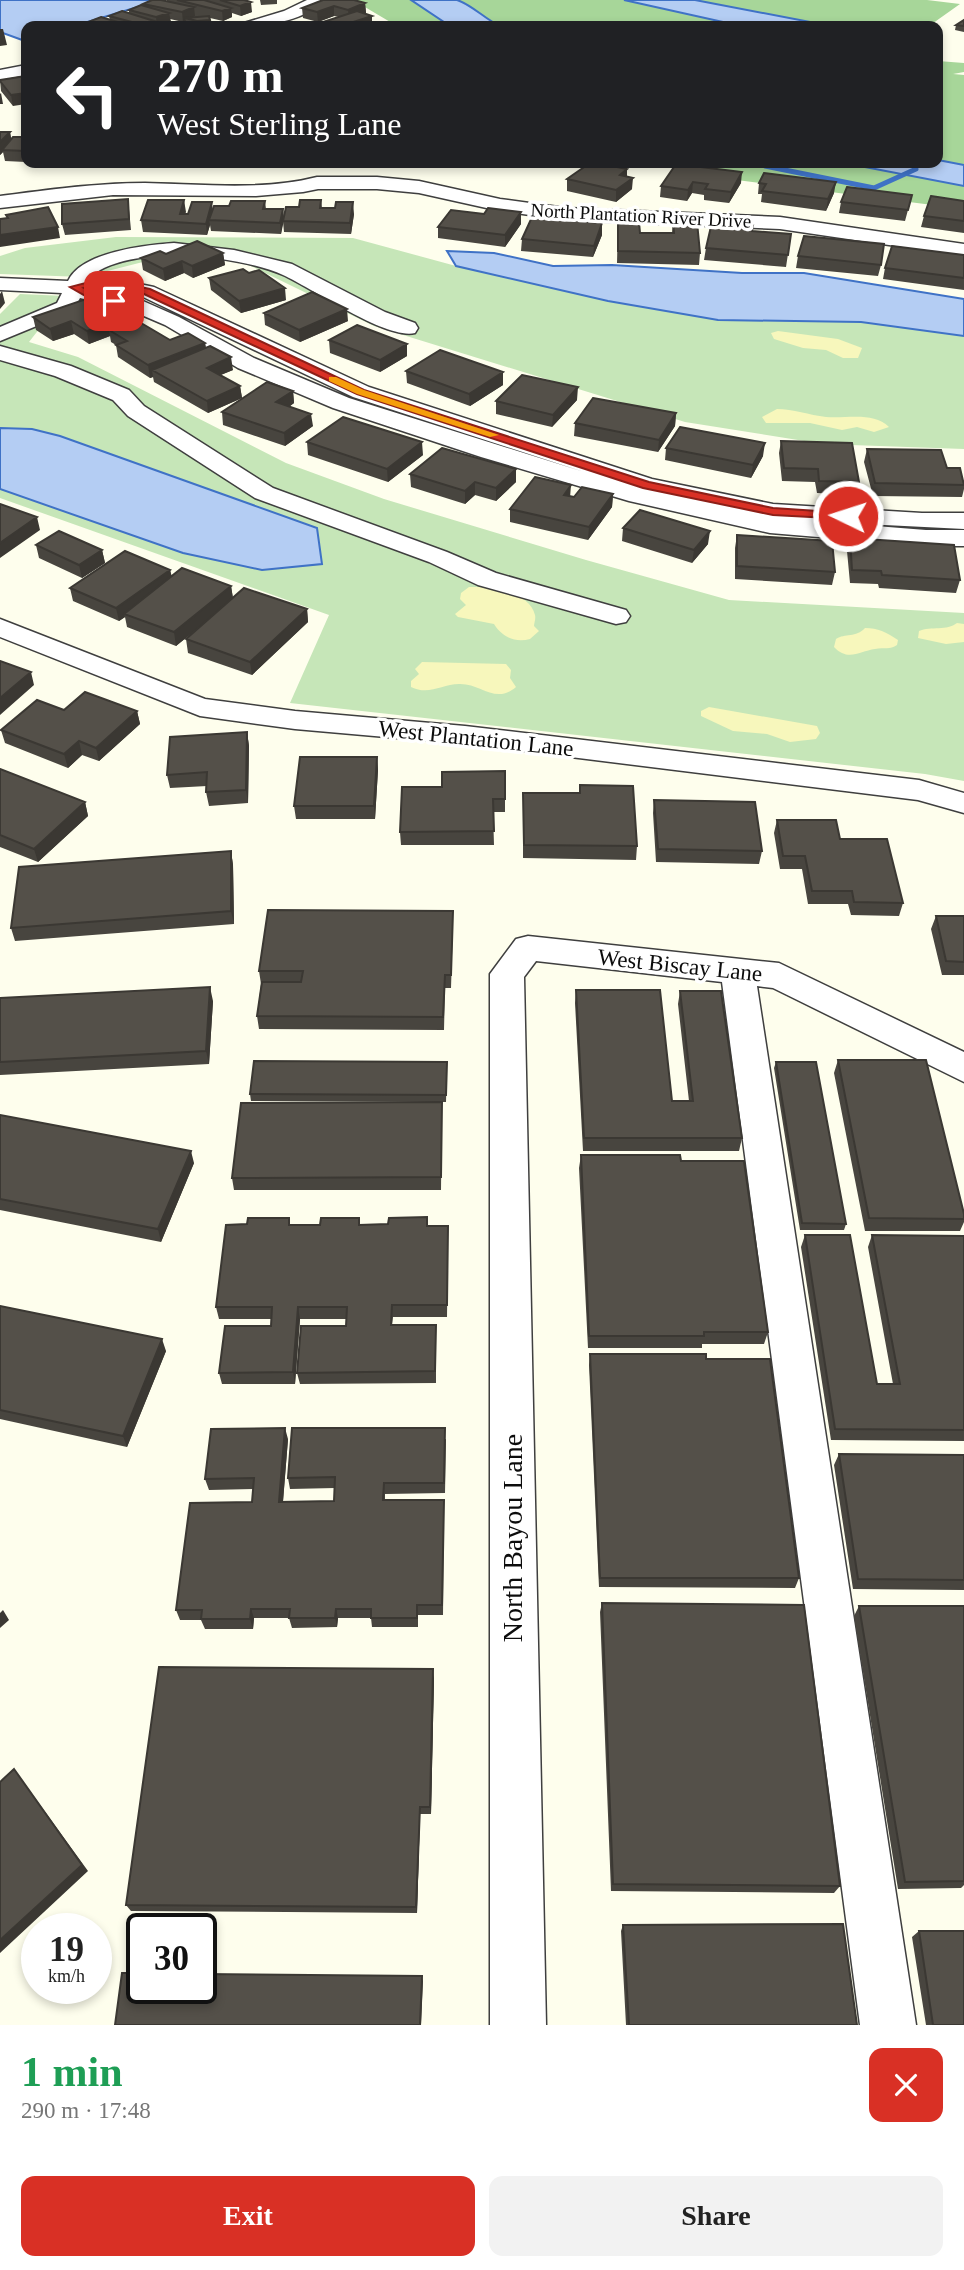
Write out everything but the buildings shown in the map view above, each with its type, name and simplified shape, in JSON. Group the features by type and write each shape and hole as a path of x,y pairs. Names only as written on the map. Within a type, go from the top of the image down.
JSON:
{"street":[{"path":"269,21 318,0"},
{"path":"0,75 21,71"},
{"path":"338,183 339,168"},
{"name":"North Plantation River Drive","path":"0,189 94,178 177,175 308,176 317,183"},
{"name":"North Plantation River Drive","path":"0,202 126,188 273,189 309,187 317,183 419,187 511,207 566,214 780,223 964,250"},
{"path":"0,335 66,307 82,272 109,260 144,251 188,248 253,260 289,270 384,322 407,328"},
{"path":"0,284 75,287 101,282 147,291 361,392 647,485 773,511 922,521 964,521"},
{"path":"75,287 92,296 136,305 173,321 246,363 341,403 489,452 638,496 770,524 926,538 964,538"},
{"path":"0,353 64,371 121,395 136,411 264,493 438,556 487,579 616,616"},
{"name":"West Plantation Lane","path":"0,626 200,707 295,720 465,735 919,790 964,803"},
{"name":"West Biscay Lane","path":"508,1052 508,974 528,948 779,976 964,1068"},
{"path":"738,972 888,2025"},
{"name":"North Bayou Lane","path":"508,1052 518,2025"}],"shaded area":[{"path":"353,0 411,0 442,21 389,21"},
{"path":"456,0 624,0 718,21 491,21"},
{"path":"695,0 927,0 960,4 936,21 805,21"},
{"path":"943,61 964,63 964,72 953,74 964,75 964,165 943,161"},
{"path":"680,168 870,168 964,186 964,209 682,173"},
{"path":"116,237 353,238 456,266 608,301 718,320 861,322 964,336 964,449 823,444 685,422 374,326 251,266 190,250 84,277 0,274 0,256 25,248"},
{"path":"20,294 65,296 29,342 78,357 286,463 384,499 729,600 964,613 964,781 925,774 290,703 329,615 0,498 0,314"}],"sand":[{"path":"778,331 838,339 862,348 858,358 843,358 826,350 803,348 774,339 771,333"},
{"path":"777,409 826,417 867,417 889,427 874,432 857,427 842,430 810,423 766,423 762,417"},
{"path":"469,587 498,589 526,601 532,607 534,626 539,631 530,639 514,639 505,636 494,624 458,617 455,614 466,605 460,599 461,593"},
{"path":"957,623 964,624 964,642 946,644 918,638 919,631 949,627"},
{"path":"865,628 890,635 898,640 897,645 849,655 834,647 836,639 858,633"},
{"path":"422,662 506,664 511,670 510,678 516,687 508,692 495,694 459,684 430,690 411,687 411,681 419,674 415,669"},
{"path":"709,707 817,726 820,733 816,739 790,742 767,734 733,731 701,716 701,711"}],"water":[{"path":"0,0 161,0 91,21 21,21 21,40 0,32"},
{"path":"411,0 457,0 491,21 442,21"},
{"path":"624,0 695,0 805,21 718,21"},
{"path":"943,161 964,165 964,186 870,168 943,168"},
{"path":"447,251 494,253 553,266 612,265 742,273 804,273 964,299 964,336 861,322 718,320 608,301 456,266"},
{"path":"0,428 32,429 60,436 317,528 322,564 262,570 183,553 0,489"}],"waterway":[{"path":"775,168 874,188 916,169"}],"slow traffic":[{"path":"332,379 361,392 494,435"}],"route":[{"path":"114,301 92,296 75,287 101,282 147,291 361,392 647,485 773,511 848,516"}]}
